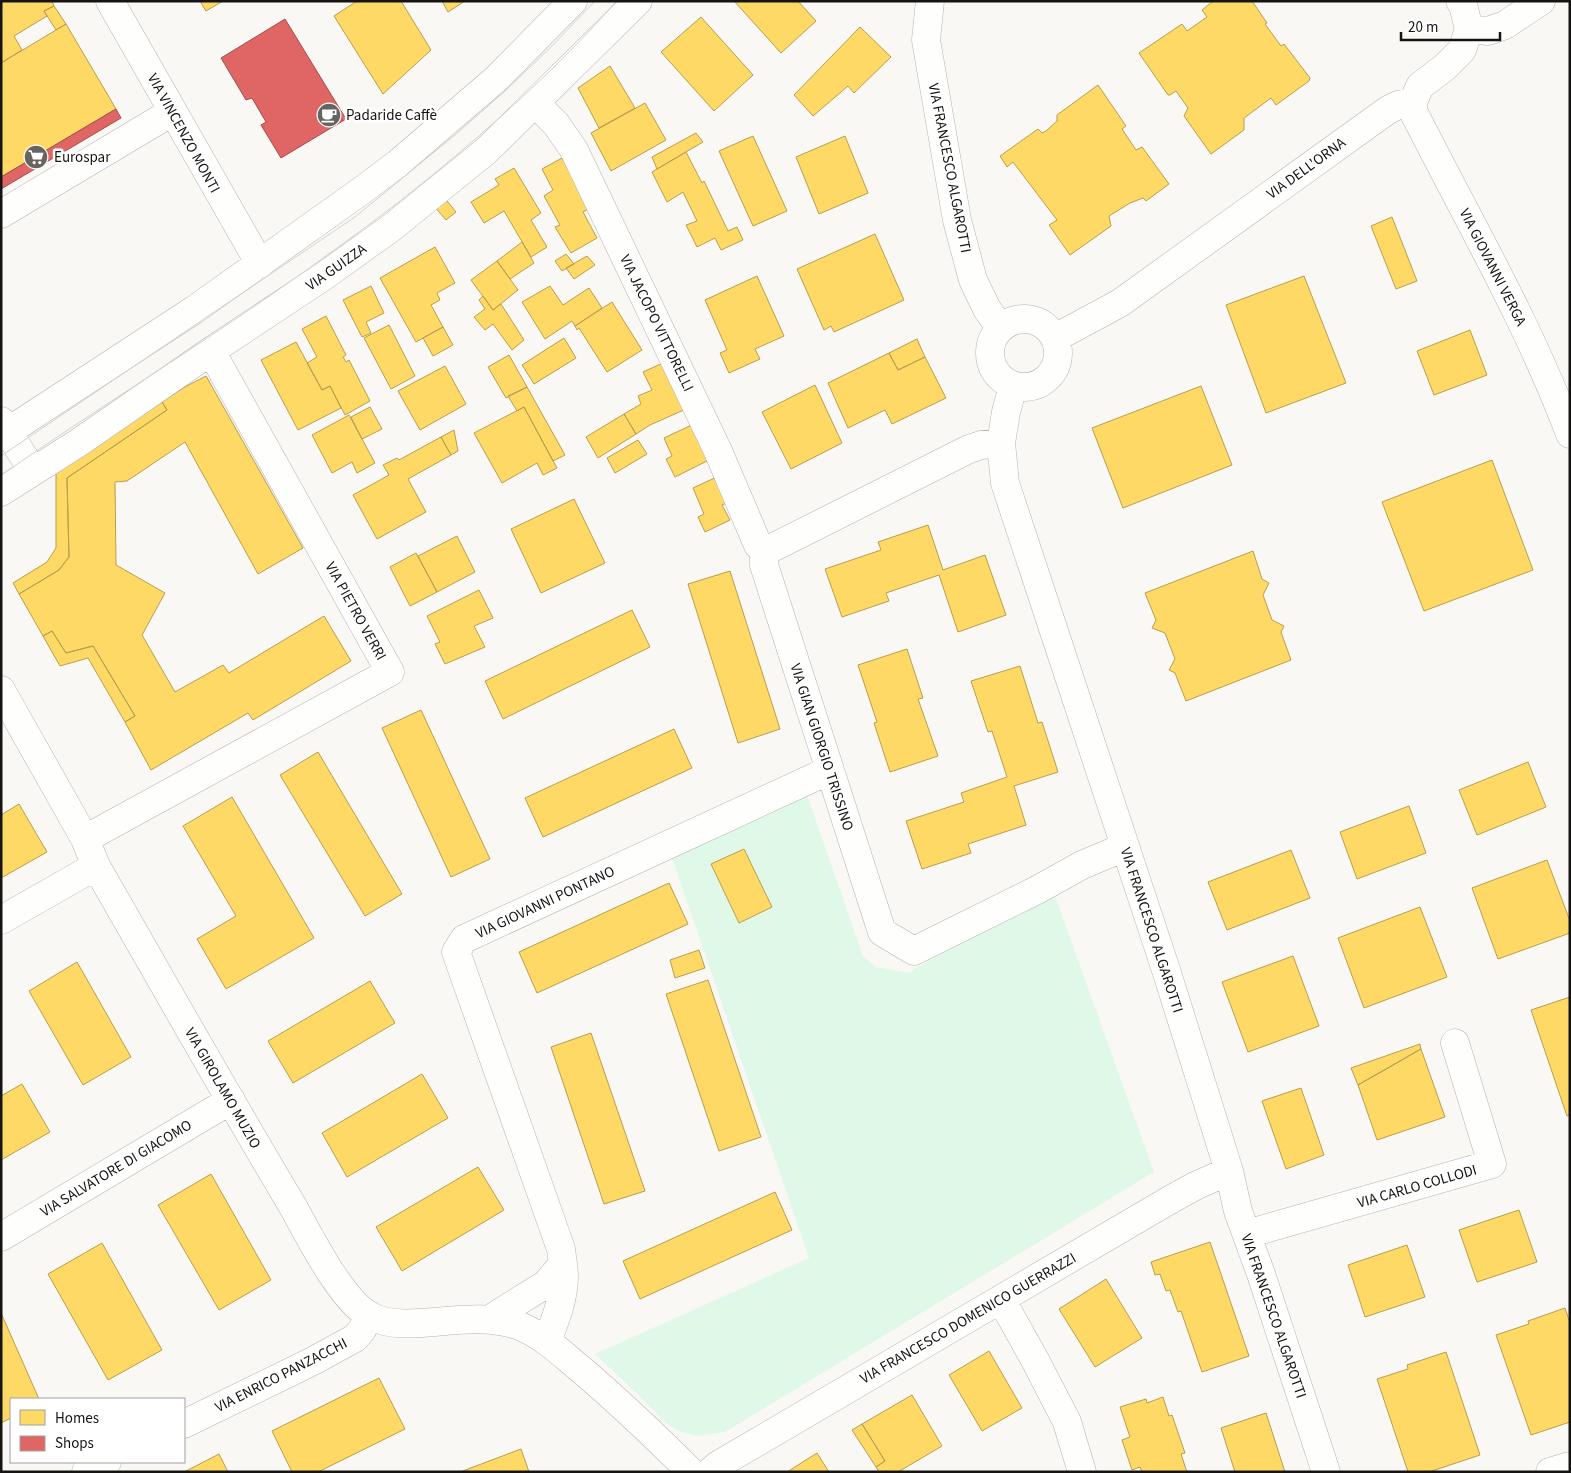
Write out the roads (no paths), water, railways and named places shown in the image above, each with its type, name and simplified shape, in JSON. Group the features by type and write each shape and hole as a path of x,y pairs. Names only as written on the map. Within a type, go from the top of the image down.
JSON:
{"street":[{"name":"VIA VINCENZO MONTI","path":"110,1 260,264"},
{"path":"33,471 4,430 194,310 361,191 453,117 496,79 573,1"},
{"name":"VIA GUIZZA","path":"1,492 324,276 391,228 486,151 638,1"},
{"name":"VIA FRANCESCO ALGAROTTI","path":"930,1 926,40 957,220 973,280 987,309 1000,327"},
{"path":"1413,102 1420,86 1462,50 1469,29 1463,5 1460,1"},
{"path":"1469,29 1488,31 1505,25 1542,1"},
{"name":"VIA DELL'ORNA","path":"1055,338 1120,303 1388,110 1398,105 1413,102"},
{"name":"VIA GIOVANNI VERGA","path":"1413,102 1413,111 1510,297 1556,396 1570,434"},
{"name":"VIA JACOPO VITTORELLI","path":"535,103 556,124 574,150 718,450 758,544 764,552"},
{"path":"1,214 172,112"},
{"path":"1024,318 1037,320 1048,327 1055,338 1058,352 1057,364 1050,376 1039,384 1026,388 1012,386 1000,378 992,367 989,353 991,339 1000,327 1011,320 1024,318"},
{"name":"VIA PIETRO VERRI","path":"85,839 390,672 211,351"},
{"name":"VIA FRANCESCO ALGAROTTI","path":"1012,386 1001,443 1004,483 1167,973 1229,1171 1238,1211 1326,1472"},
{"path":"764,552 776,544 970,449 980,445 1001,443"},
{"name":"VIA GIAN GIORGIO TRISSINO","path":"764,552 764,565 882,932 914,951 1037,890 1082,865 1125,848"},
{"name":"VIA GIROLAMO MUZIO","path":"1,690 85,839 96,866 336,1280 350,1299 369,1315 383,1321 431,1322 490,1319 521,1327 547,1341"},
{"name":"VIA GIOVANNI PONTANO","path":"547,1341 564,1287 563,1264 557,1237 456,952 464,939 830,770"},
{"path":"1,920 96,866"},
{"name":"VIA CARLO COLLODI","path":"1247,1234 1492,1164 1455,1043"},
{"name":"VIA SALVATORE DI GIACOMO","path":"1,1237 231,1100"},
{"name":"VIA FRANCESCO DOMENICO GUERRAZZI","path":"710,1472 718,1465 1168,1200 1229,1171"},
{"path":"490,1319 546,1284 563,1264"},
{"path":"1000,1299 1035,1360 1067,1422 1082,1472"},
{"name":"VIA ENRICO PANZACCHI","path":"185,1423 355,1338 362,1330 369,1315"},
{"path":"547,1341 618,1400 690,1472"},
{"path":"86,1472 105,1463"},
{"path":"1550,1472 1570,1466"}],"tram line":[{"path":"1,456 355,217 455,135 505,91 595,1"},
{"path":"1,475 263,301 400,201 452,159 525,94 567,55 617,1"}],"place":[{"name":"Padaride Caffè","path":"329,115"},
{"name":"Eurospar","path":"36,157"}]}
